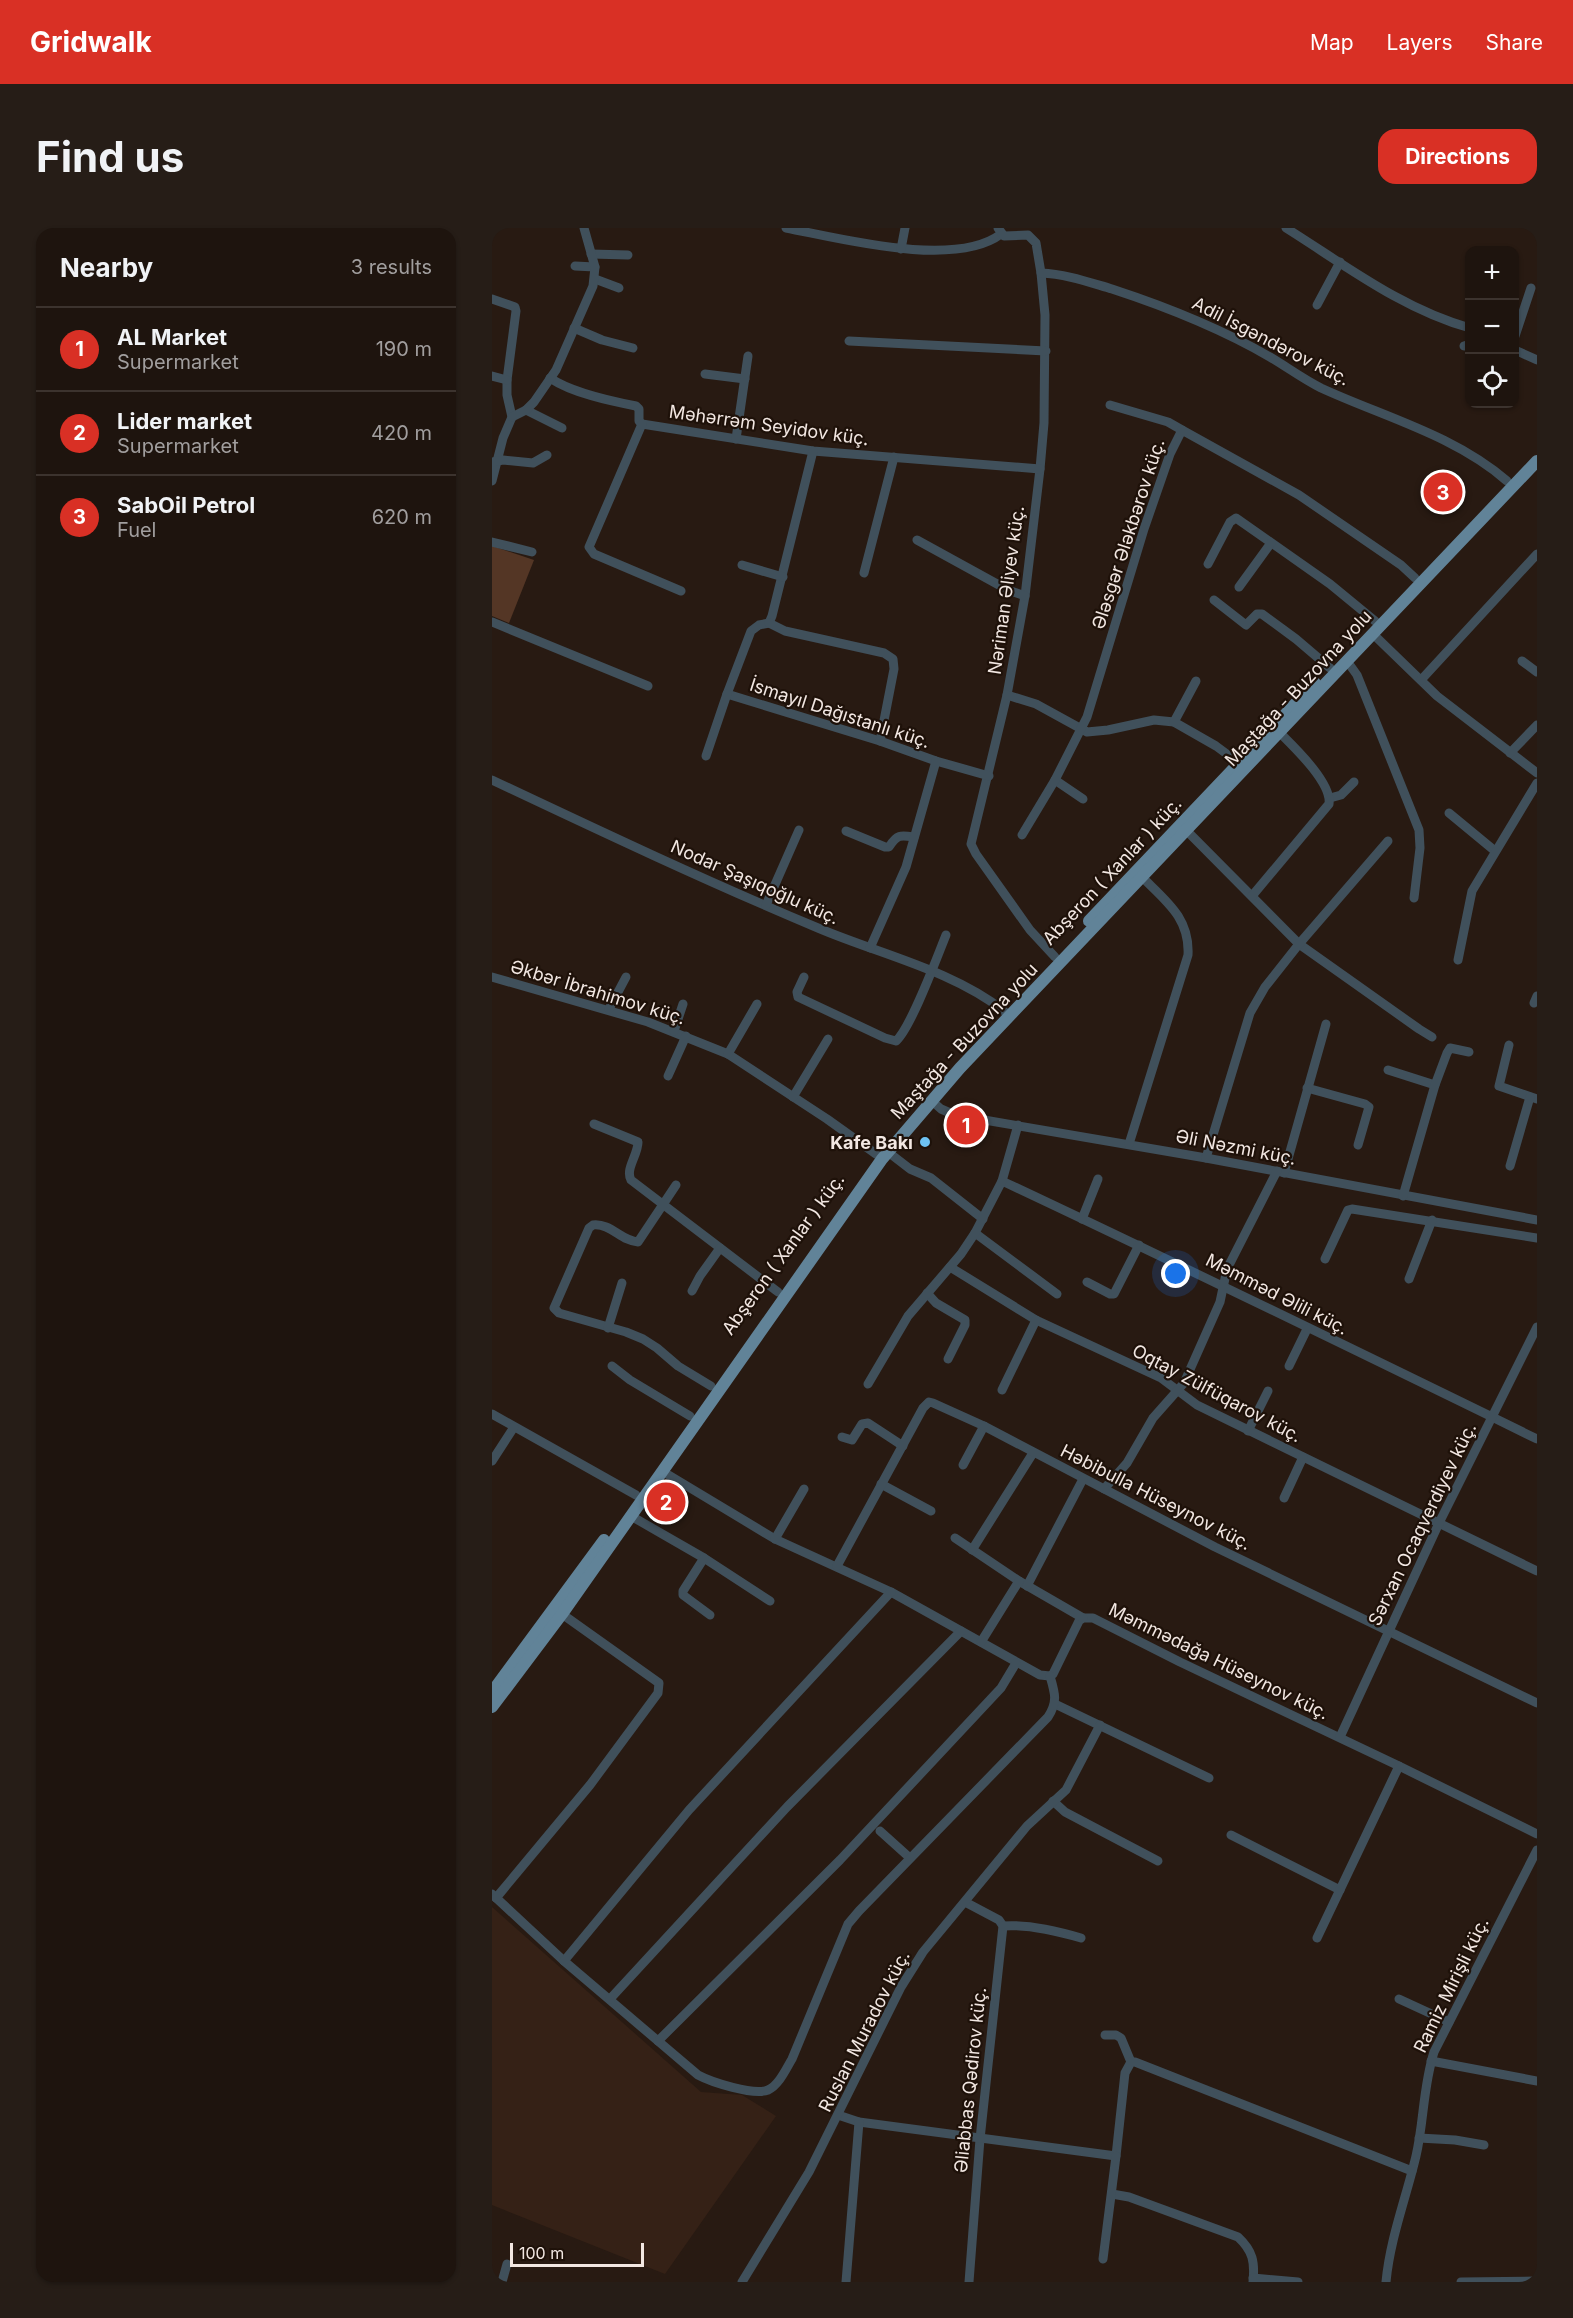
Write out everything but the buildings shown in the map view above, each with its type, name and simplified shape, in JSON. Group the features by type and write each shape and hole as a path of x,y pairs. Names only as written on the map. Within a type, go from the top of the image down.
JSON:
{"main road":[{"name":"Abşeron ( Xanlar ) küç.","path":"929,1098 1004,1011 1415,578 1510,484 1537,450"},
{"name":"Maştağa - Buzovna yolu","path":"492,1707 562,1614 631,1516 882,1153 929,1098 1280,733 1510,484 1537,461"},
{"name":"Abşeron ( Xanlar ) küç.","path":"492,1692 636,1495 778,1292 882,1153"}],"street":[{"path":"512,417 526,410 534,402 550,378 560,361 595,279 595,267 584,228"},
{"path":"786,228 901,249 940,250 989,242 999,231"},
{"path":"901,249 905,228"},
{"path":"1286,228 1406,303 1443,321 1465,324"},
{"name":"Nəriman Əliyev küç.","path":"999,231 1008,237 1031,236 1036,243 1041,273 1046,351 1044,423 1024,596 1007,695 972,838 973,849 1030,930 1055,957"},
{"path":"591,255 628,255"},
{"path":"1317,305 1340,261"},
{"path":"575,266 595,267"},
{"name":"Adil İsgəndərov küç.","path":"1041,273 1063,274 1163,305 1193,318 1271,357 1320,387 1445,440 1491,468 1510,484"},
{"path":"595,279 619,288"},
{"path":"1519,324 1531,288"},
{"path":"492,299 511,304 516,312 507,380 507,395 512,417 494,462 492,481"},
{"path":"574,328 602,340 633,348"},
{"path":"849,341 1046,351"},
{"path":"1519,352 1537,360"},
{"path":"736,439 748,356"},
{"path":"705,374 745,379"},
{"path":"492,376 507,380"},
{"name":"Məhərrəm Seyidov küç.","path":"550,378 603,399 636,406 639,409 639,421 642,424 813,451 1040,469"},
{"path":"1110,405 1168,422 1182,430"},
{"path":"526,410 562,428"},
{"path":"642,424 589,547 594,554 681,591"},
{"name":"Ələsgər Ələkbərov küç.","path":"1022,835 1055,780 1091,706 1144,529 1170,454 1182,430 1299,495 1401,565 1415,578"},
{"path":"813,451 783,577 769,623 785,631 884,653 893,659 894,669 880,741"},
{"path":"494,462 513,460 533,463 547,455"},
{"path":"864,573 894,457"},
{"path":"1208,564 1233,519 1236,518 1330,584 1375,621"},
{"path":"917,540 1008,590 1024,596"},
{"path":"492,542 532,552"},
{"path":"1239,587 1272,543"},
{"path":"1420,680 1537,554"},
{"path":"742,565 783,577"},
{"path":"1214,600 1246,625 1257,614 1262,614 1330,668"},
{"path":"492,622 648,687"},
{"name":"İsmayıl Dağıstanlı küç.","path":"769,623 759,625 751,631 727,694 880,741 936,762 989,776"},
{"path":"1373,634 1420,680 1463,717 1537,773"},
{"path":"1347,661 1357,675 1419,830 1420,848 1414,898"},
{"path":"1522,661 1537,672"},
{"path":"1174,722 1196,681"},
{"path":"706,756 727,694"},
{"path":"1007,695 1036,704 1081,730 1092,732 1154,720 1174,722 1216,746 1239,763"},
{"path":"1510,753 1537,725"},
{"path":"1252,896 1326,809 1330,798 1314,770 1280,733"},
{"path":"870,948 906,867 936,762"},
{"name":"Nodar Şaşıqoğlu küç.","path":"492,780 708,881 971,988 1004,1011"},
{"path":"1055,780 1083,799"},
{"path":"1330,798 1341,795 1354,782"},
{"path":"1458,960 1472,891 1537,783"},
{"path":"1449,813 1495,851"},
{"path":"766,905 799,830"},
{"path":"846,831 885,847 890,847 895,837 899,835 914,837"},
{"path":"1187,831 1299,944 1432,1037"},
{"path":"1206,1158 1250,1013 1265,987 1299,944 1388,841"},
{"path":"1129,1144 1188,955 1182,920 1142,878"},
{"path":"804,977 797,992 798,997 896,1041 904,1031 946,935"},
{"name":"Əkbər İbrahimov küç.","path":"492,976 609,1009 674,1031 728,1054 844,1130 910,1169 931,1178 983,1219"},
{"path":"609,1009 626,976"},
{"path":"674,1031 683,1004"},
{"path":"728,1054 757,1004"},
{"path":"1104,1489 1127,1463 1153,1418 1179,1391 1220,1302 1227,1269 1280,1172 1326,1024"},
{"path":"668,1076 686,1036"},
{"path":"793,1097 828,1039"},
{"path":"1509,1045 1499,1086 1534,1098 1510,1166"},
{"path":"1403,1196 1435,1085 1450,1048 1469,1052"},
{"path":"1388,1070 1435,1085"},
{"path":"1307,1088 1370,1107 1358,1145"},
{"name":"Əli Nəzmi küç.","path":"929,1098 941,1108 956,1114 1537,1220"},
{"path":"594,1124 638,1142 629,1176 631,1180 778,1292"},
{"path":"868,1384 908,1316 950,1267 975,1233 1002,1181 1018,1125"},
{"path":"1082,1219 1098,1179"},
{"name":"Məmməd Əlili küç.","path":"1002,1181 1139,1245 1307,1329 1537,1439"},
{"path":"676,1185 638,1242 633,1242 604,1225 593,1225 589,1228 554,1308 559,1313 626,1332 650,1343 678,1366 711,1386"},
{"path":"1325,1259 1348,1210 1432,1220 1537,1238"},
{"path":"1409,1279 1432,1220"},
{"path":"975,1233 1056,1294"},
{"path":"1087,1282 1114,1294 1139,1245"},
{"path":"693,1291 700,1276 720,1248"},
{"name":"Oqtay Zülfüqarov küç.","path":"950,1267 1036,1320 1161,1378 1189,1401 1537,1571"},
{"path":"608,1328 622,1283"},
{"path":"927,1293 936,1302 964,1320 965,1325 948,1359"},
{"path":"1002,1390 1036,1320"},
{"name":"Sərxan Ocaqverdiyev küç.","path":"1340,1737 1439,1523 1537,1327"},
{"path":"1289,1366 1307,1329"},
{"path":"612,1366 630,1380 690,1416"},
{"path":"1248,1431 1268,1391"},
{"name":"Həbibulla Hüseynov küç.","path":"837,1566 923,1408 929,1402 984,1426 1215,1547 1537,1703"},
{"path":"492,1414 610,1478 636,1495"},
{"path":"842,1437 852,1440 865,1423 903,1446"},
{"path":"492,1461 514,1426"},
{"path":"963,1466 984,1426"},
{"path":"972,1550 1033,1453"},
{"path":"1284,1498 1303,1457"},
{"path":"562,1614 659,1683 660,1688 590,1785 494,1896 564,1961 705,2078 760,2092 772,2087 792,2059 849,1924 1048,1717 1055,1704 1054,1692 1050,1677 1040,1675 1016,1663 891,1592 775,1539 662,1471"},
{"path":"981,1642 1023,1584 1083,1479"},
{"path":"881,1484 931,1511"},
{"path":"775,1539 804,1489"},
{"path":"631,1516 704,1558 770,1601"},
{"path":"955,1538 1023,1584 1083,1618"},
{"path":"704,1558 683,1591 683,1595 710,1615"},
{"path":"564,1961 689,1810 891,1592"},
{"name":"Məmmədağa Hüseynov küç.","path":"1050,1677 1083,1618 1093,1618 1537,1834"},
{"path":"610,2000 787,1807 961,1631"},
{"path":"658,2041 840,1860 1001,1688 1016,1663"},
{"path":"1055,1704 1209,1778"},
{"name":"Ruslan Muradov küç.","path":"742,2282 809,2172 909,1973 923,1952 1027,1826 1073,1780 1100,1725"},
{"path":"1317,1938 1399,1766"},
{"path":"1053,1801 1065,1812 1158,1861"},
{"path":"880,1831 910,1858"},
{"path":"1231,1835 1340,1890"},
{"name":"Ramiz Mirişli küç.","path":"1386,2282 1389,2260 1419,2138 1421,2113 1431,2061 1537,1850"},
{"path":"965,1902 999,1920 1003,1926 1012,1925 1056,1931 1081,1938"},
{"name":"Əliabbas Qədirov küç.","path":"969,2282 980,2139 1003,1926"},
{"path":"1399,2000 1449,2022"},
{"path":"1105,2035 1116,2035 1121,2038 1131,2062"},
{"path":"1431,2061 1537,2081"},
{"path":"1103,2259 1125,2073 1131,2062"},
{"path":"1131,2062 1142,2063 1412,2171"},
{"path":"838,2115 859,2122 1116,2156"},
{"path":"846,2282 859,2122"},
{"path":"1419,2138 1455,2140 1484,2145"},
{"path":"1112,2194 1129,2197 1238,2237 1249,2247 1254,2260 1253,2280 1298,2282"},
{"path":"502,2282 507,2264"},
{"path":"1461,2282 1537,2281"}],"shaded area":[{"path":"492,546 534,560 509,623 492,616"},
{"path":"492,1907 701,2092 742,2095 776,2116 665,2274 492,2205"}],"place":[{"name":"SabOil Petrol","path":"1443,492"},
{"name":"AL Market","path":"966,1125"},
{"name":"Kafe Bakı","path":"925,1142"},
{"name":"Lider market","path":"666,1502"}]}
